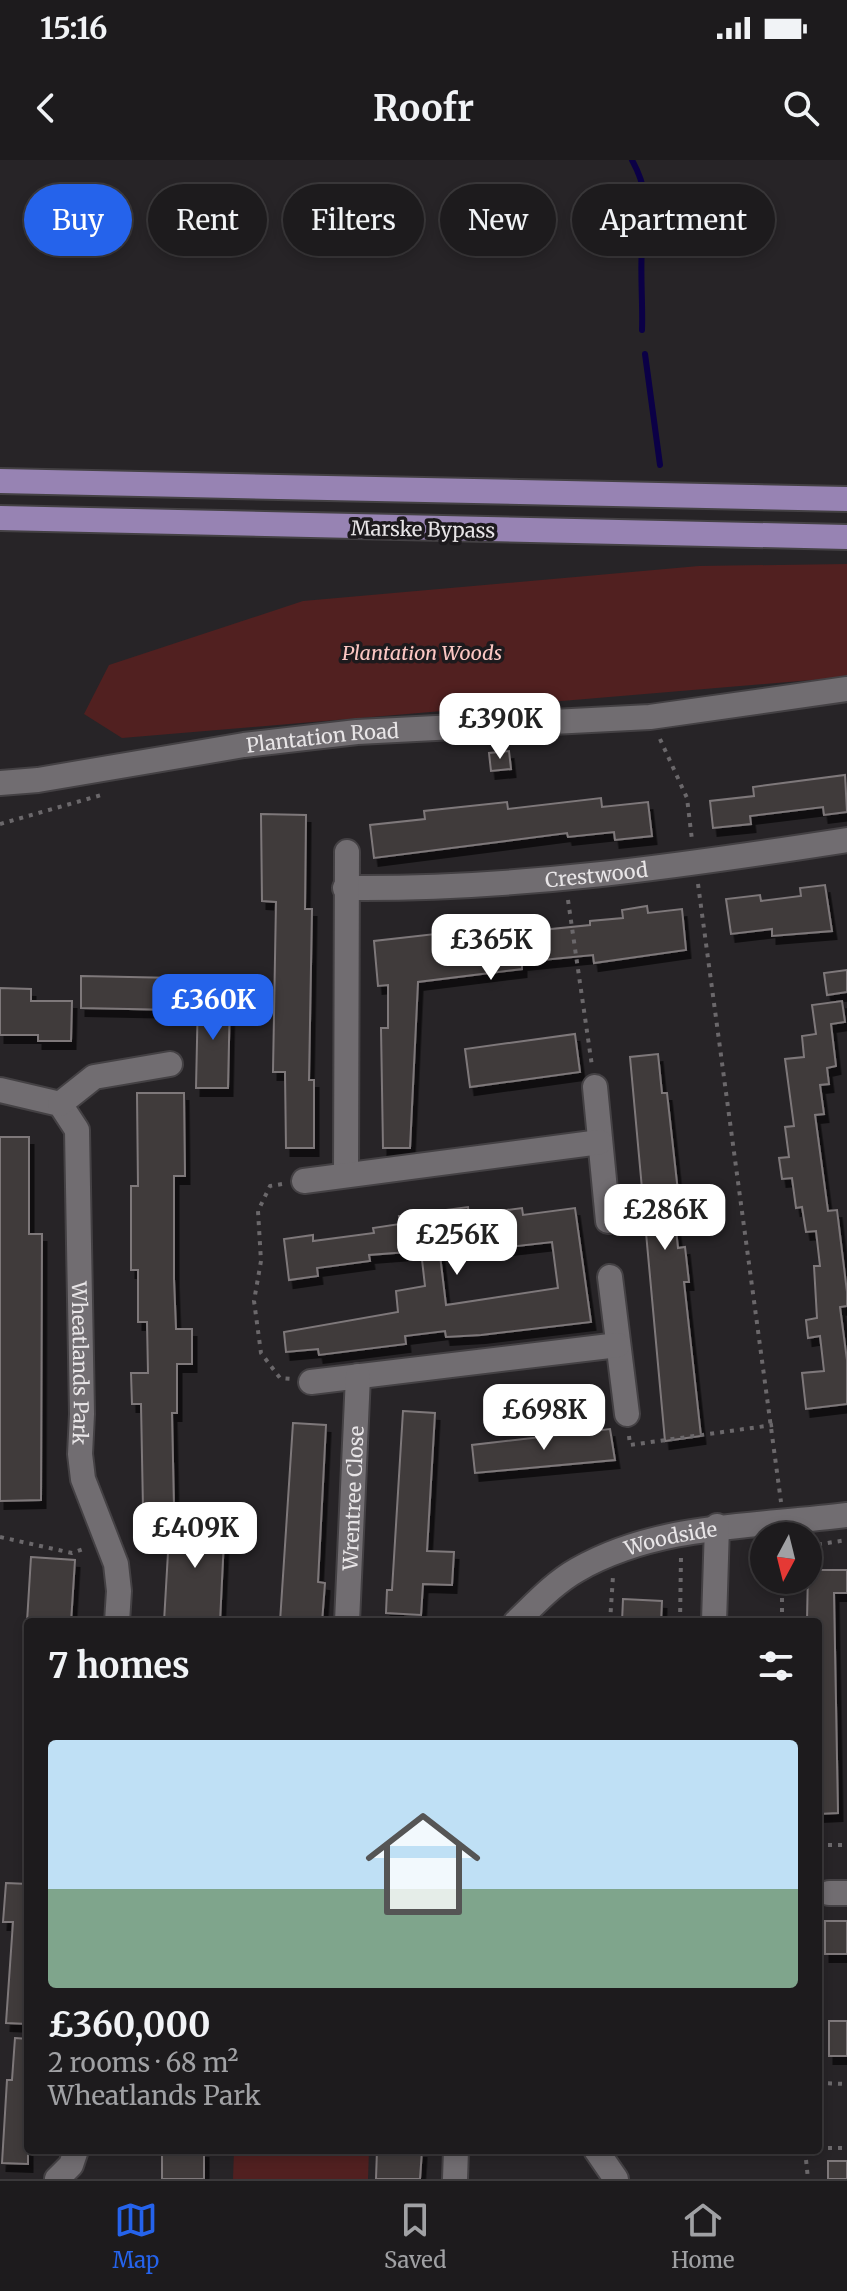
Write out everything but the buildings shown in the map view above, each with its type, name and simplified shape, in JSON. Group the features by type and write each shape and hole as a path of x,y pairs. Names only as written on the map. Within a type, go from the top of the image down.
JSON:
{"main road":[{"name":"Marske Bypass","path":"0,481 847,499"},
{"name":"Marske Bypass","path":"0,518 847,537"}],"street":[{"name":"Plantation Road","path":"0,783 38,780 244,745 357,732 650,717 847,689"},
{"name":"Plantation Road","path":"0,798 38,780"},
{"name":"Crestwood","path":"345,888 424,889 565,878 695,864 847,840"},
{"path":"346,1175 347,852"},
{"path":"0,1090 60,1104 94,1077 170,1064"},
{"path":"595,1087 608,1221"},
{"name":"Wheatlands Park","path":"60,1104 77,1130 80,1454 83,1479 116,1564 117,1618"},
{"path":"304,1181 600,1142"},
{"path":"610,1277 627,1414"},
{"path":"311,1382 618,1345"},
{"name":"Wrentree Close","path":"347,1618 358,1376"},
{"name":"Woodside","path":"791,1522 847,1515"},
{"name":"Woodside","path":"521,1618 577,1570 681,1534 717,1526 750,1524"},
{"path":"714,1618 717,1526"},
{"path":"58,2179 71,2165 75,2154"},
{"path":"455,2179 456,2154"},
{"path":"599,2154 616,2179"}],"path":[{"path":"650,717 687,798 773,1425 783,1522"},
{"path":"0,824 119,789"},
{"path":"565,878 595,1087"},
{"path":"304,1181 270,1186 258,1211 261,1261 254,1301 261,1353 280,1378 311,1382"},
{"path":"627,1414 630,1445 773,1425"},
{"path":"680,1618 681,1534"},
{"path":"0,1537 72,1553 107,1541"},
{"path":"822,1544 847,1540"},
{"path":"610,1618 614,1555"},
{"path":"782,1594 782,1618"},
{"path":"822,1845 847,1845"},
{"path":"822,2083 847,2084"},
{"path":"822,2148 847,2148"},
{"path":"805,2154 808,2179"}],"green space":[{"name":"Plantation Woods","path":"847,564 847,677 122,738 84,714 109,665 303,601 699,566"},
{"path":"234,2154 369,2154 368,2179 233,2179"}],"waterway":[{"path":"632,160 642,183 645,202 641,257 642,330"},
{"path":"645,354 660,465"}]}
